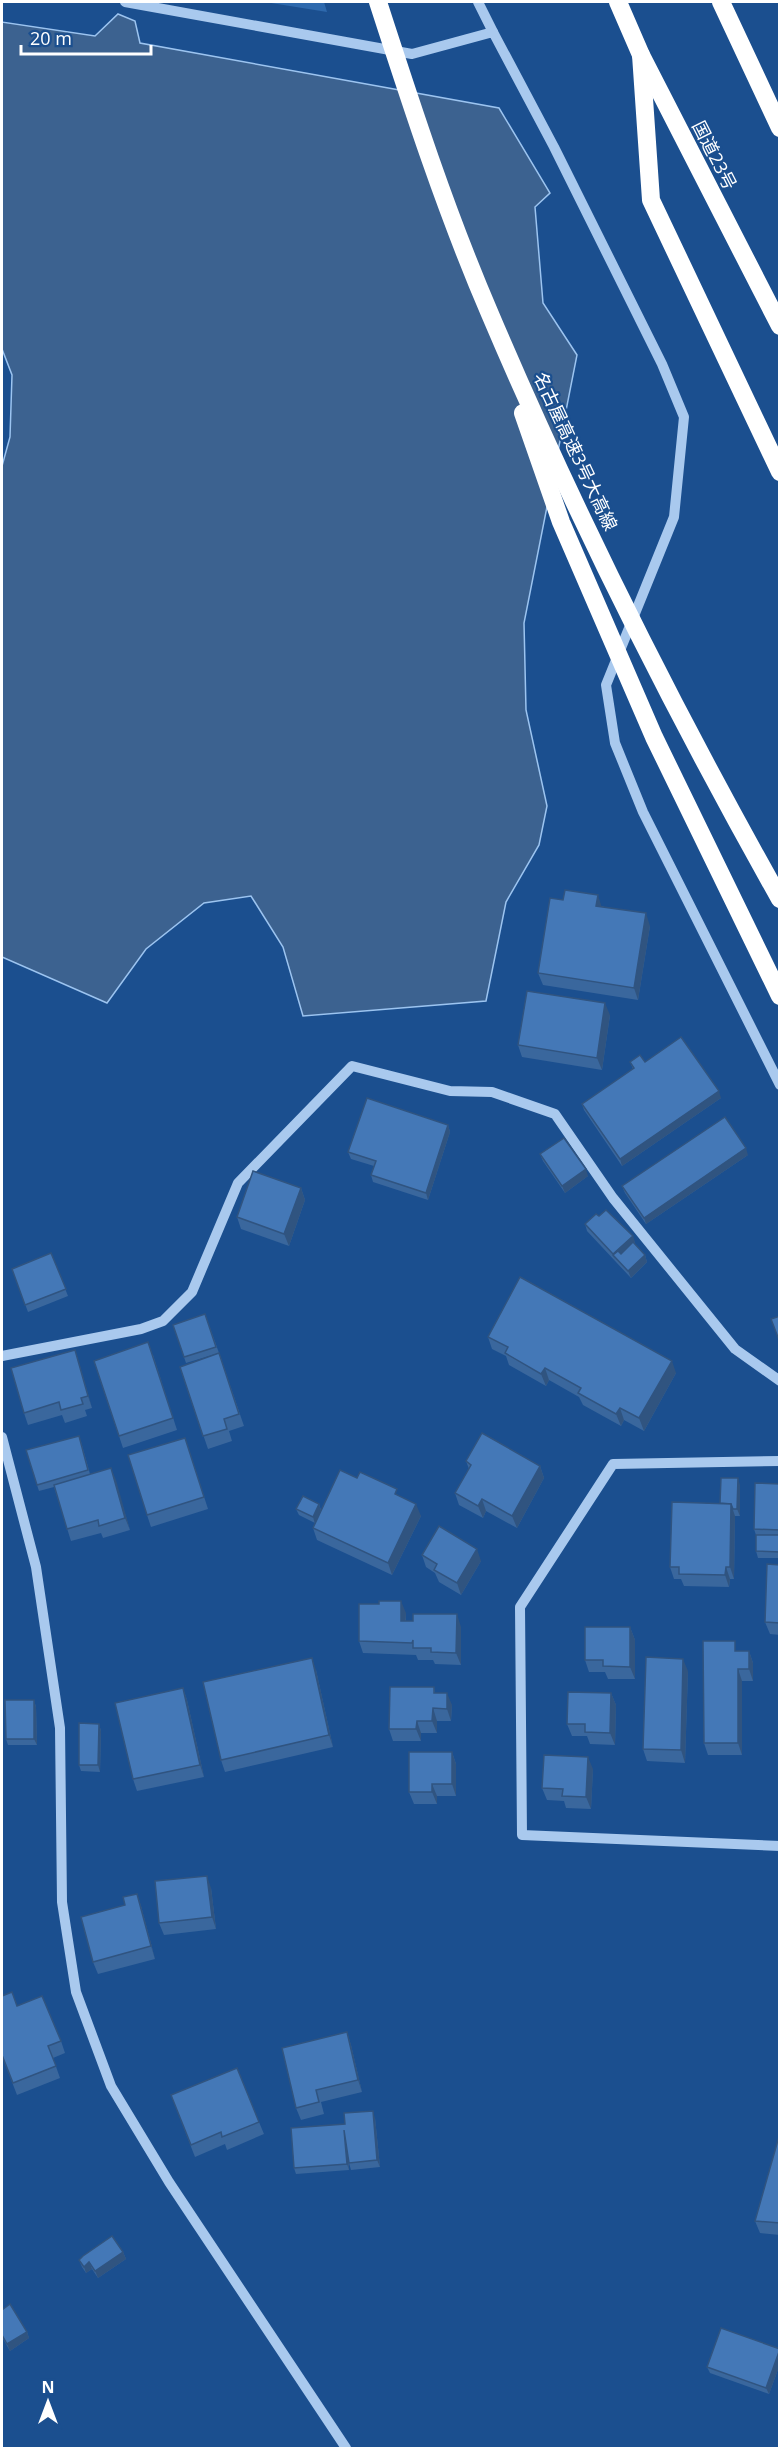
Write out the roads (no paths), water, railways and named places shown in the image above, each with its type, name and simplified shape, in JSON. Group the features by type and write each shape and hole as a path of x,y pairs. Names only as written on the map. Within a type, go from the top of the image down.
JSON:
{"highway":[{"name":"名古屋高速3号大高線","path":"378,2 446,202 489,313 651,662 706,769 780,899"},
{"name":"国道23号","path":"618,2 641,56 780,326"},
{"path":"721,2 780,128"},
{"path":"641,56 651,200 780,472"},
{"path":"489,313 561,522 654,737 780,996"}],"street":[{"path":"125,2 412,54 493,32"},
{"path":"478,2 554,147 651,343 684,417 674,517 606,686 615,743 643,812 780,1085"},
{"path":"2,1356 141,1329 163,1321 192,1292 238,1183 352,1066 450,1091 492,1092 555,1114 614,1198 735,1349 780,1382"},
{"path":"2,1437 36,1567 60,1728 62,1902 76,1992 111,2086 169,2182 346,2448"},
{"path":"780,1461 614,1464 520,1607 522,1835 780,1846"}]}
